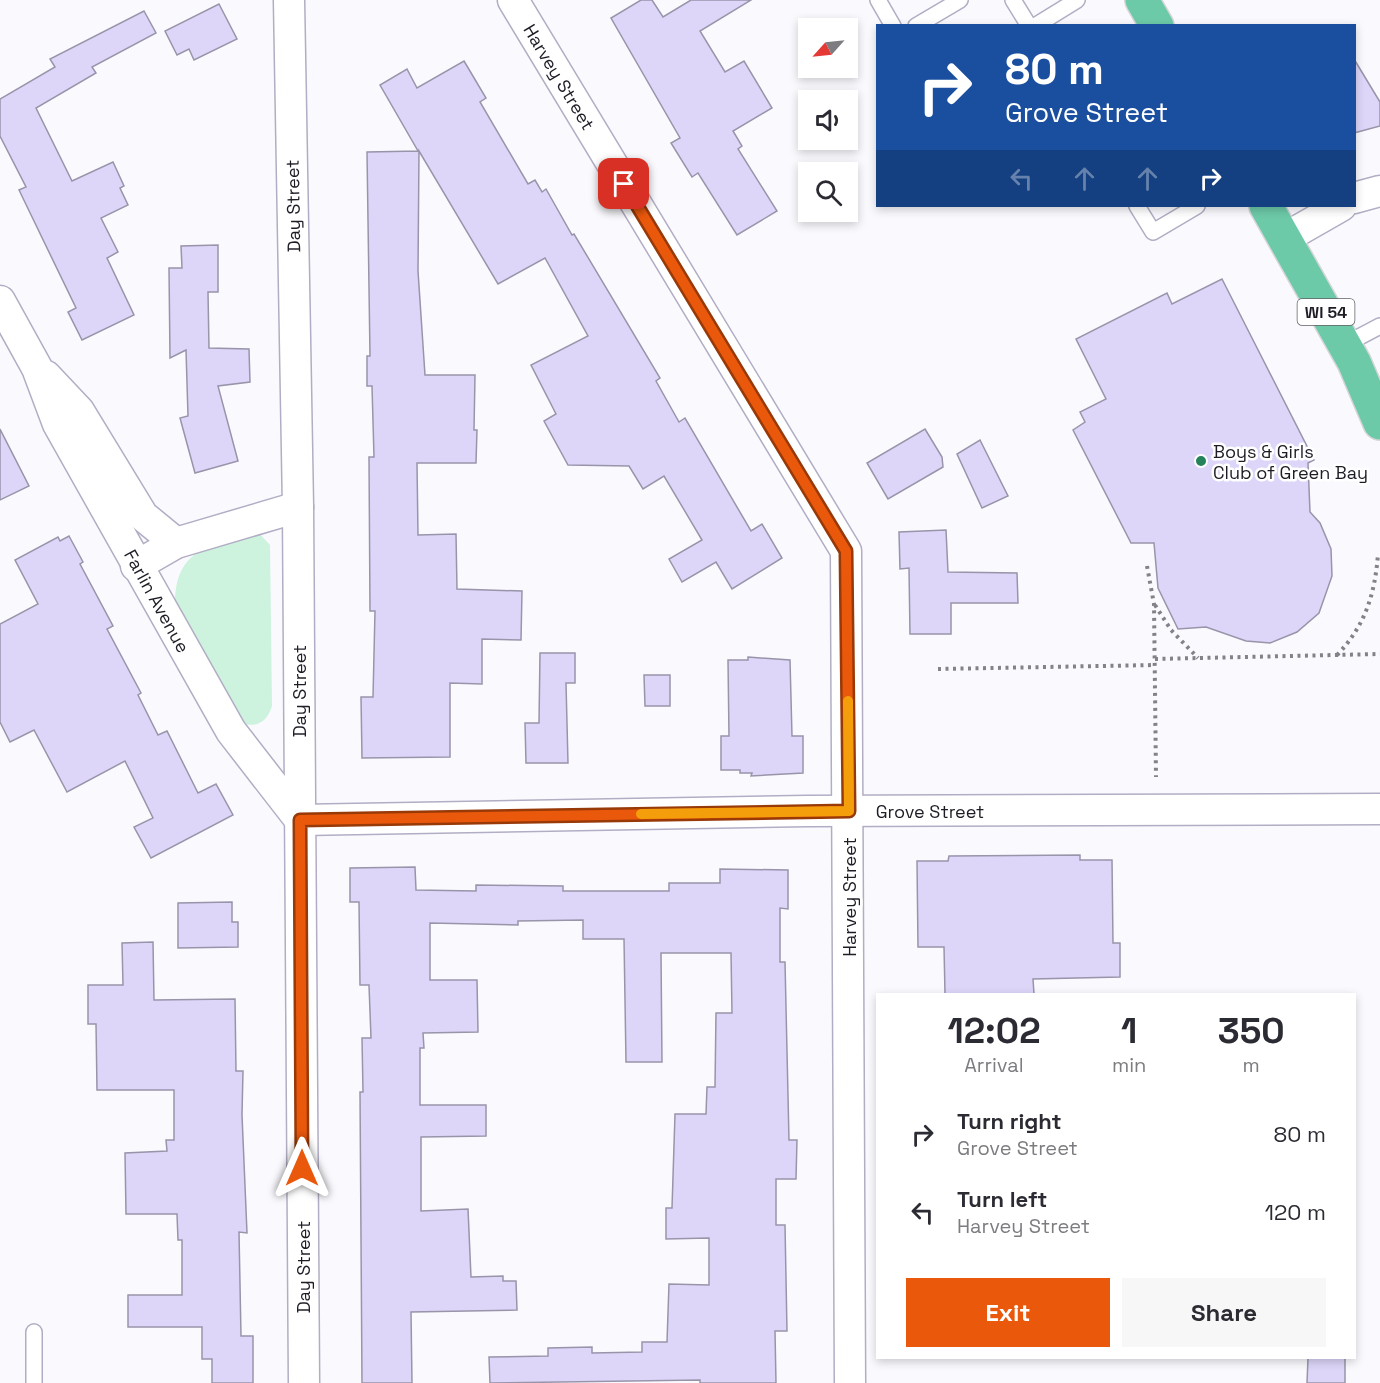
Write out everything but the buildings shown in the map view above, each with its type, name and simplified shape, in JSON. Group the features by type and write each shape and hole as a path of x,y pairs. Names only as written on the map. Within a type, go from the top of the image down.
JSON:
{"main road":[{"path":"1142,0 1156,24"},
{"name":"WI 54","path":"1267,207 1344,345 1380,423"}],"street":[{"name":"Day Street","path":"289,0 298,507 304,1383"},
{"name":"Harvey Street","path":"513,0 846,551 850,1383"},
{"path":"1356,197 1380,191"},
{"path":"1285,238 1339,207"},
{"name":"Farlin Avenue","path":"0,301 37,368 58,424 231,731 300,820"},
{"name":"Farlin Avenue","path":"37,368 79,411 143,516 176,543"},
{"path":"136,566 176,543 298,507"},
{"name":"Grove Street","path":"300,820 849,811 1380,809"}],"lane":[{"path":"878,0 892,24"},
{"path":"919,24 960,0"},
{"path":"1013,0 1028,24"},
{"path":"1038,24 1077,0"},
{"path":"1138,207 1153,232 1195,207"},
{"path":"1344,345 1380,327"},
{"path":"34,1332 34,1383"}],"path":[{"path":"1336,655 1349,641 1367,611 1374,591 1378,555"},
{"path":"1147,566 1154,604 1156,777"},
{"path":"1154,604 1171,630 1198,658"},
{"path":"1155,659 1380,654"},
{"path":"938,669 1155,665"}],"green space":[{"path":"258,532 270,545 272,706 264,720 250,725 239,722 175,605 177,585 189,560 212,546"}],"slow traffic":[{"path":"641,814 849,811 848,701"}],"place":[{"name":"Boys & Girls Club of Green Bay","path":"1201,461"}],"route":[{"path":"302,1168 300,820 849,811 846,551 624,184"}]}
